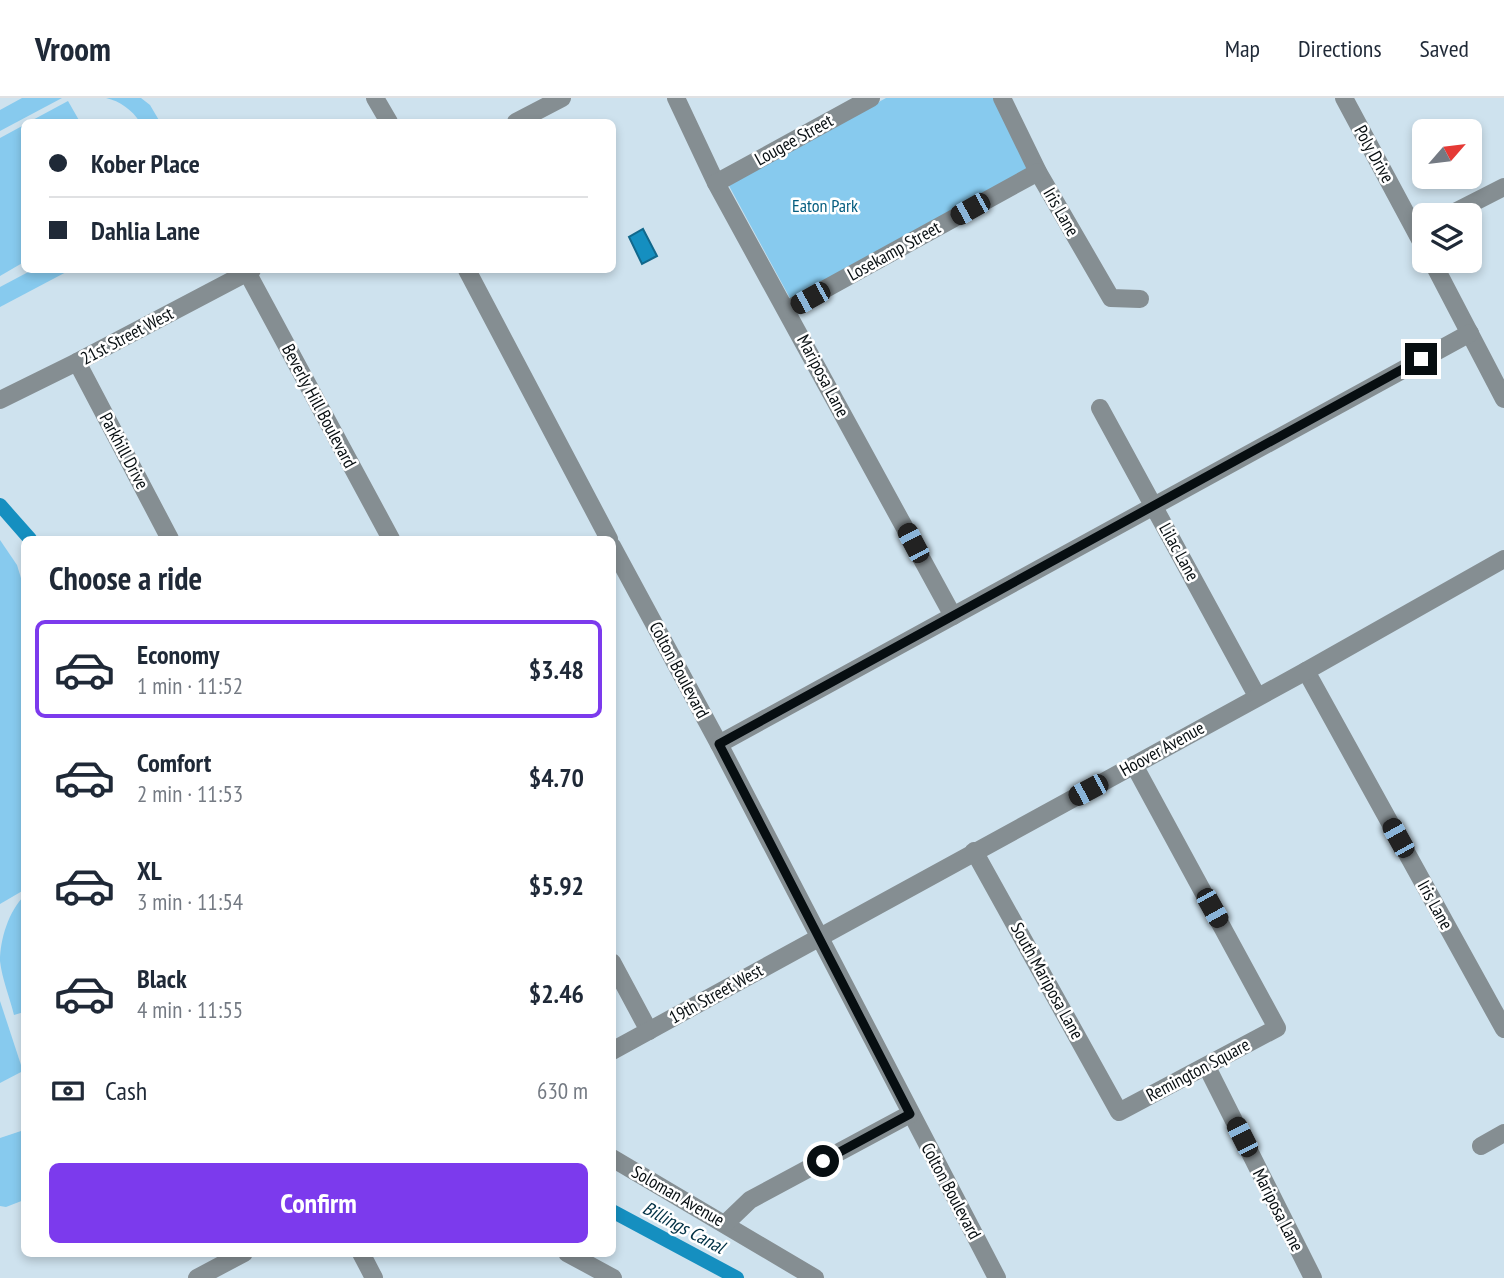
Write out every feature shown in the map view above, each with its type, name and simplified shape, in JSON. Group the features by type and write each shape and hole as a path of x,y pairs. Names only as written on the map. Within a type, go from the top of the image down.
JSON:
{"street":[{"path":"375,98 386,119"},
{"path":"522,119 562,98"},
{"name":"Mariposa Lane","path":"676,98 716,183 953,616"},
{"name":"Lougee Street","path":"716,183 871,98"},
{"name":"Iris Lane","path":"1002,98 1038,172 1111,298 1140,299"},
{"name":"Poly Drive","path":"1343,98 1412,219"},
{"name":"Losekamp Street","path":"787,310 1038,172"},
{"path":"1473,203 1504,187"},
{"name":"21st Street West","path":"0,400 246,273"},
{"name":"Beverly Hill Boulevard","path":"251,273 389,536"},
{"path":"469,273 607,536"},
{"path":"1438,273 1502,390"},
{"path":"719,744 1470,333"},
{"name":"Parkhill Drive","path":"77,362 168,536"},
{"name":"Lilac Lane","path":"1100,408 1257,696"},
{"name":"Colton Boulevard","path":"616,557 719,744 997,1278"},
{"name":"Hoover Avenue","path":"820,938 1504,559"},
{"name":"Iris Lane","path":"1306,671 1504,1029"},
{"name":"Remington Square","path":"1119,1112 1277,1028 1134,765"},
{"name":"South Mariposa Lane","path":"974,851 1119,1112"},
{"name":"19th Street West","path":"616,1049 820,938"},
{"path":"616,969 649,1031"},
{"name":"Mariposa Lane","path":"1207,1067 1312,1278"},
{"path":"726,1223 750,1200 910,1114"},
{"path":"1481,1146 1504,1133"},
{"name":"Soloman Avenue","path":"616,1160 815,1278"},
{"path":"197,1278 236,1257"},
{"path":"363,1257 374,1278"},
{"path":"574,1257 612,1278"}],"green space":[{"path":"22,98 62,98 0,131 0,110"},
{"path":"106,98 141,98 150,105 158,119 137,119 116,101"},
{"name":"Eaton Park","path":"886,98 994,98 1032,169 791,300 728,184"},
{"path":"68,101 78,119 35,119"},
{"path":"21,127 21,264 0,276 0,138"},
{"path":"26,273 64,273 0,307 0,287"},
{"path":"0,540 17,565 21,578 21,892 0,904"},
{"path":"21,900 21,1013 14,1015 2,975 0,953 10,917"},
{"path":"0,1001 21,1072 0,1083"},
{"path":"21,1131 21,1201 6,1207 0,1206 0,1138"}],"shaded area":[{"path":"643,229 657,256 642,264 629,237"}],"waterway":[{"name":"Billings Canal","path":"0,505 27,536"},
{"name":"Billings Canal","path":"616,1213 737,1278"}],"route":[{"path":"823,1161 910,1114 719,744 1421,359"}]}
